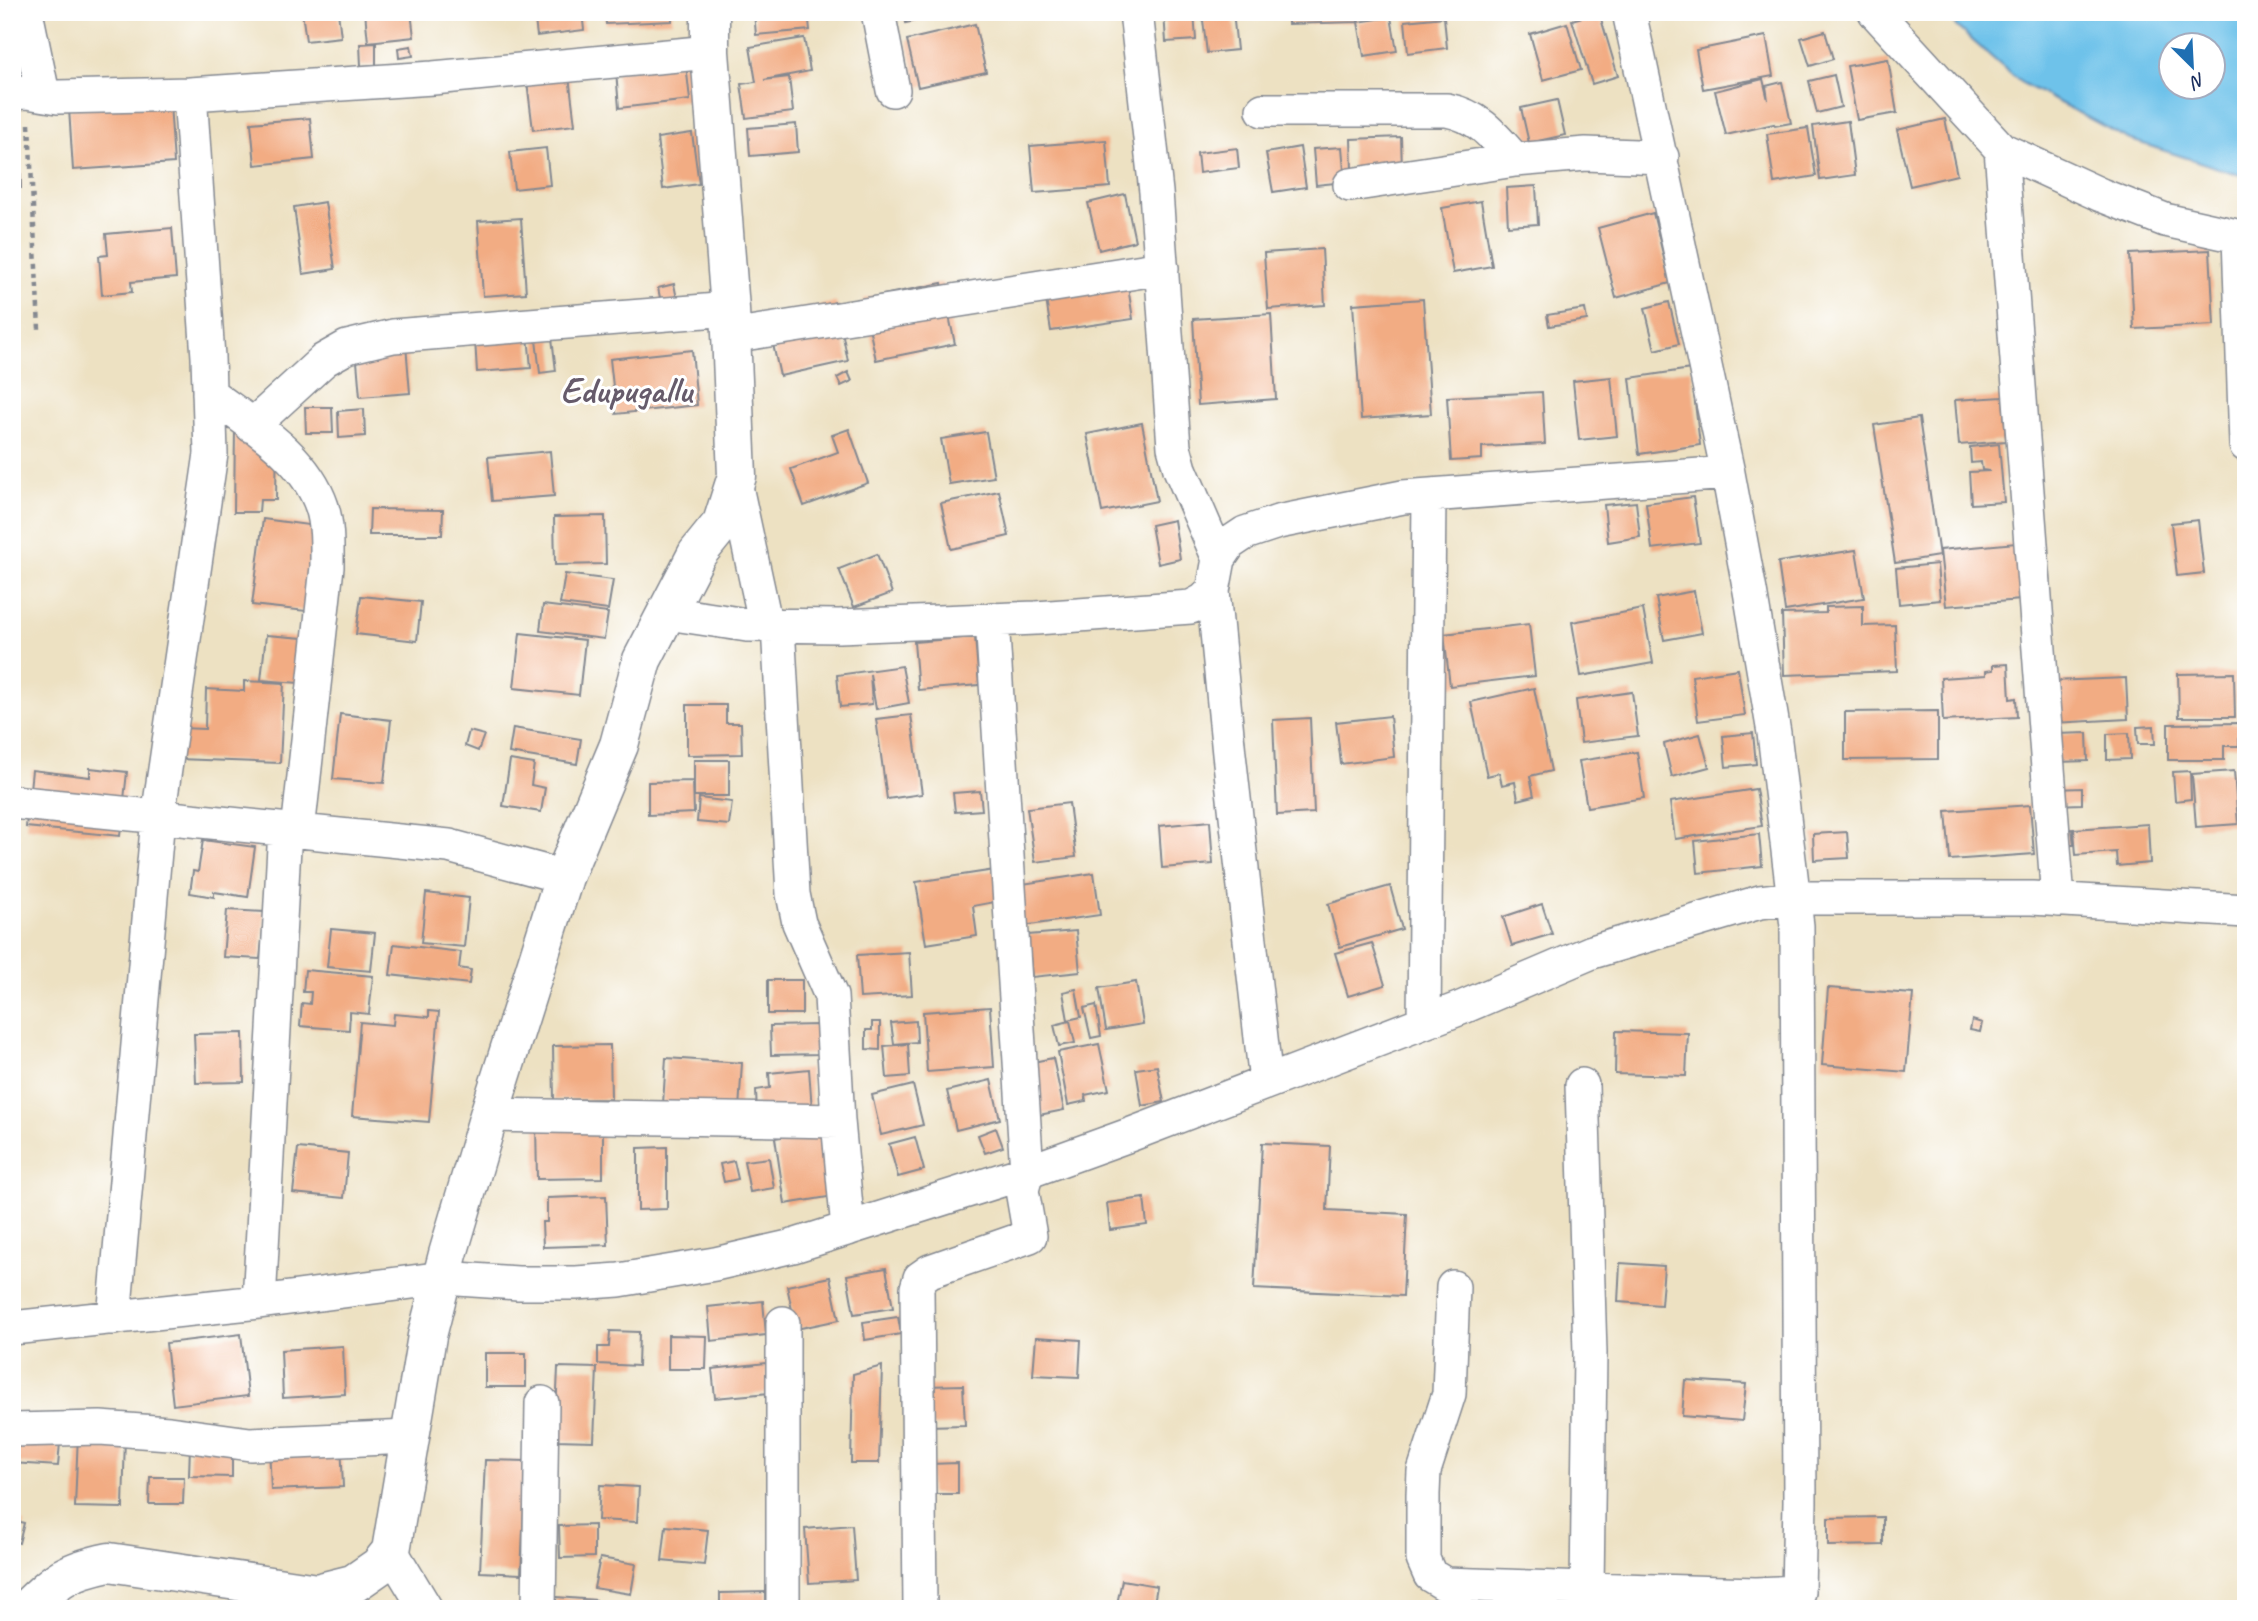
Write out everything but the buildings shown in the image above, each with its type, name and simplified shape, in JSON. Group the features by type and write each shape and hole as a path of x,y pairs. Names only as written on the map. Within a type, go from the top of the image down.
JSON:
{"main road":[{"path":"26,1609 55,1581 80,1568 109,1562 317,1592 353,1584 379,1566 391,1551 427,1336 489,1115 564,877 619,745 642,660 697,554 722,523 737,476 731,322 710,52 710,12"}],"street":[{"path":"26,12 27,93 58,97 190,94 433,78 710,52"},
{"path":"878,12 893,90"},
{"path":"1136,12 1162,268 1174,447 1216,575 1229,754 1266,1082"},
{"path":"1453,1287 1449,1394 1424,1471 1423,1559 1430,1575 1445,1584 1587,1599 1798,1592 1798,953 1794,898 1774,733 1728,472 1629,12"},
{"path":"1875,12 2001,149 2101,195 2165,220 2242,238 2246,445"},
{"path":"114,1318 159,817 211,454 190,94"},
{"path":"1263,110 1447,110 1466,114 1489,131 1515,160"},
{"path":"2001,149 2058,900"},
{"path":"1350,185 1515,160 1586,154 1662,157"},
{"path":"252,426 324,360 347,347 393,336 731,322 1162,268"},
{"path":"209,393 292,456 309,479 322,508 326,532 327,567 291,830 259,1302"},
{"path":"667,613 747,625 839,626 992,620 1191,607 1204,600 1230,543 1245,533 1278,522 1403,497 1728,472"},
{"path":"735,482 772,626 793,894 799,923 831,996 838,1121 848,1229"},
{"path":"1424,1021 1429,495"},
{"path":"920,1609 916,1288 920,1278 930,1271 1030,1236 992,620"},
{"path":"12,802 449,846 564,877"},
{"path":"12,1328 443,1279 518,1283 619,1280 715,1264 793,1246 1025,1181 1592,952 1760,902 1794,898 2058,900 2246,911"},
{"path":"1582,1085 1590,1353 1587,1599"},
{"path":"489,1115 838,1121"},
{"path":"783,1323 783,1609"},
{"path":"539,1609 542,1403"},
{"path":"12,1430 100,1428 169,1433 250,1444 409,1437"},
{"path":"391,1551 426,1609"}],"path":[{"path":"27,93 39,329"}],"water":[{"path":"1948,12 2246,12 2246,177 2128,139 2020,82 1956,26"}],"district":[{"name":"Edupugallu","path":"626,389"}]}
